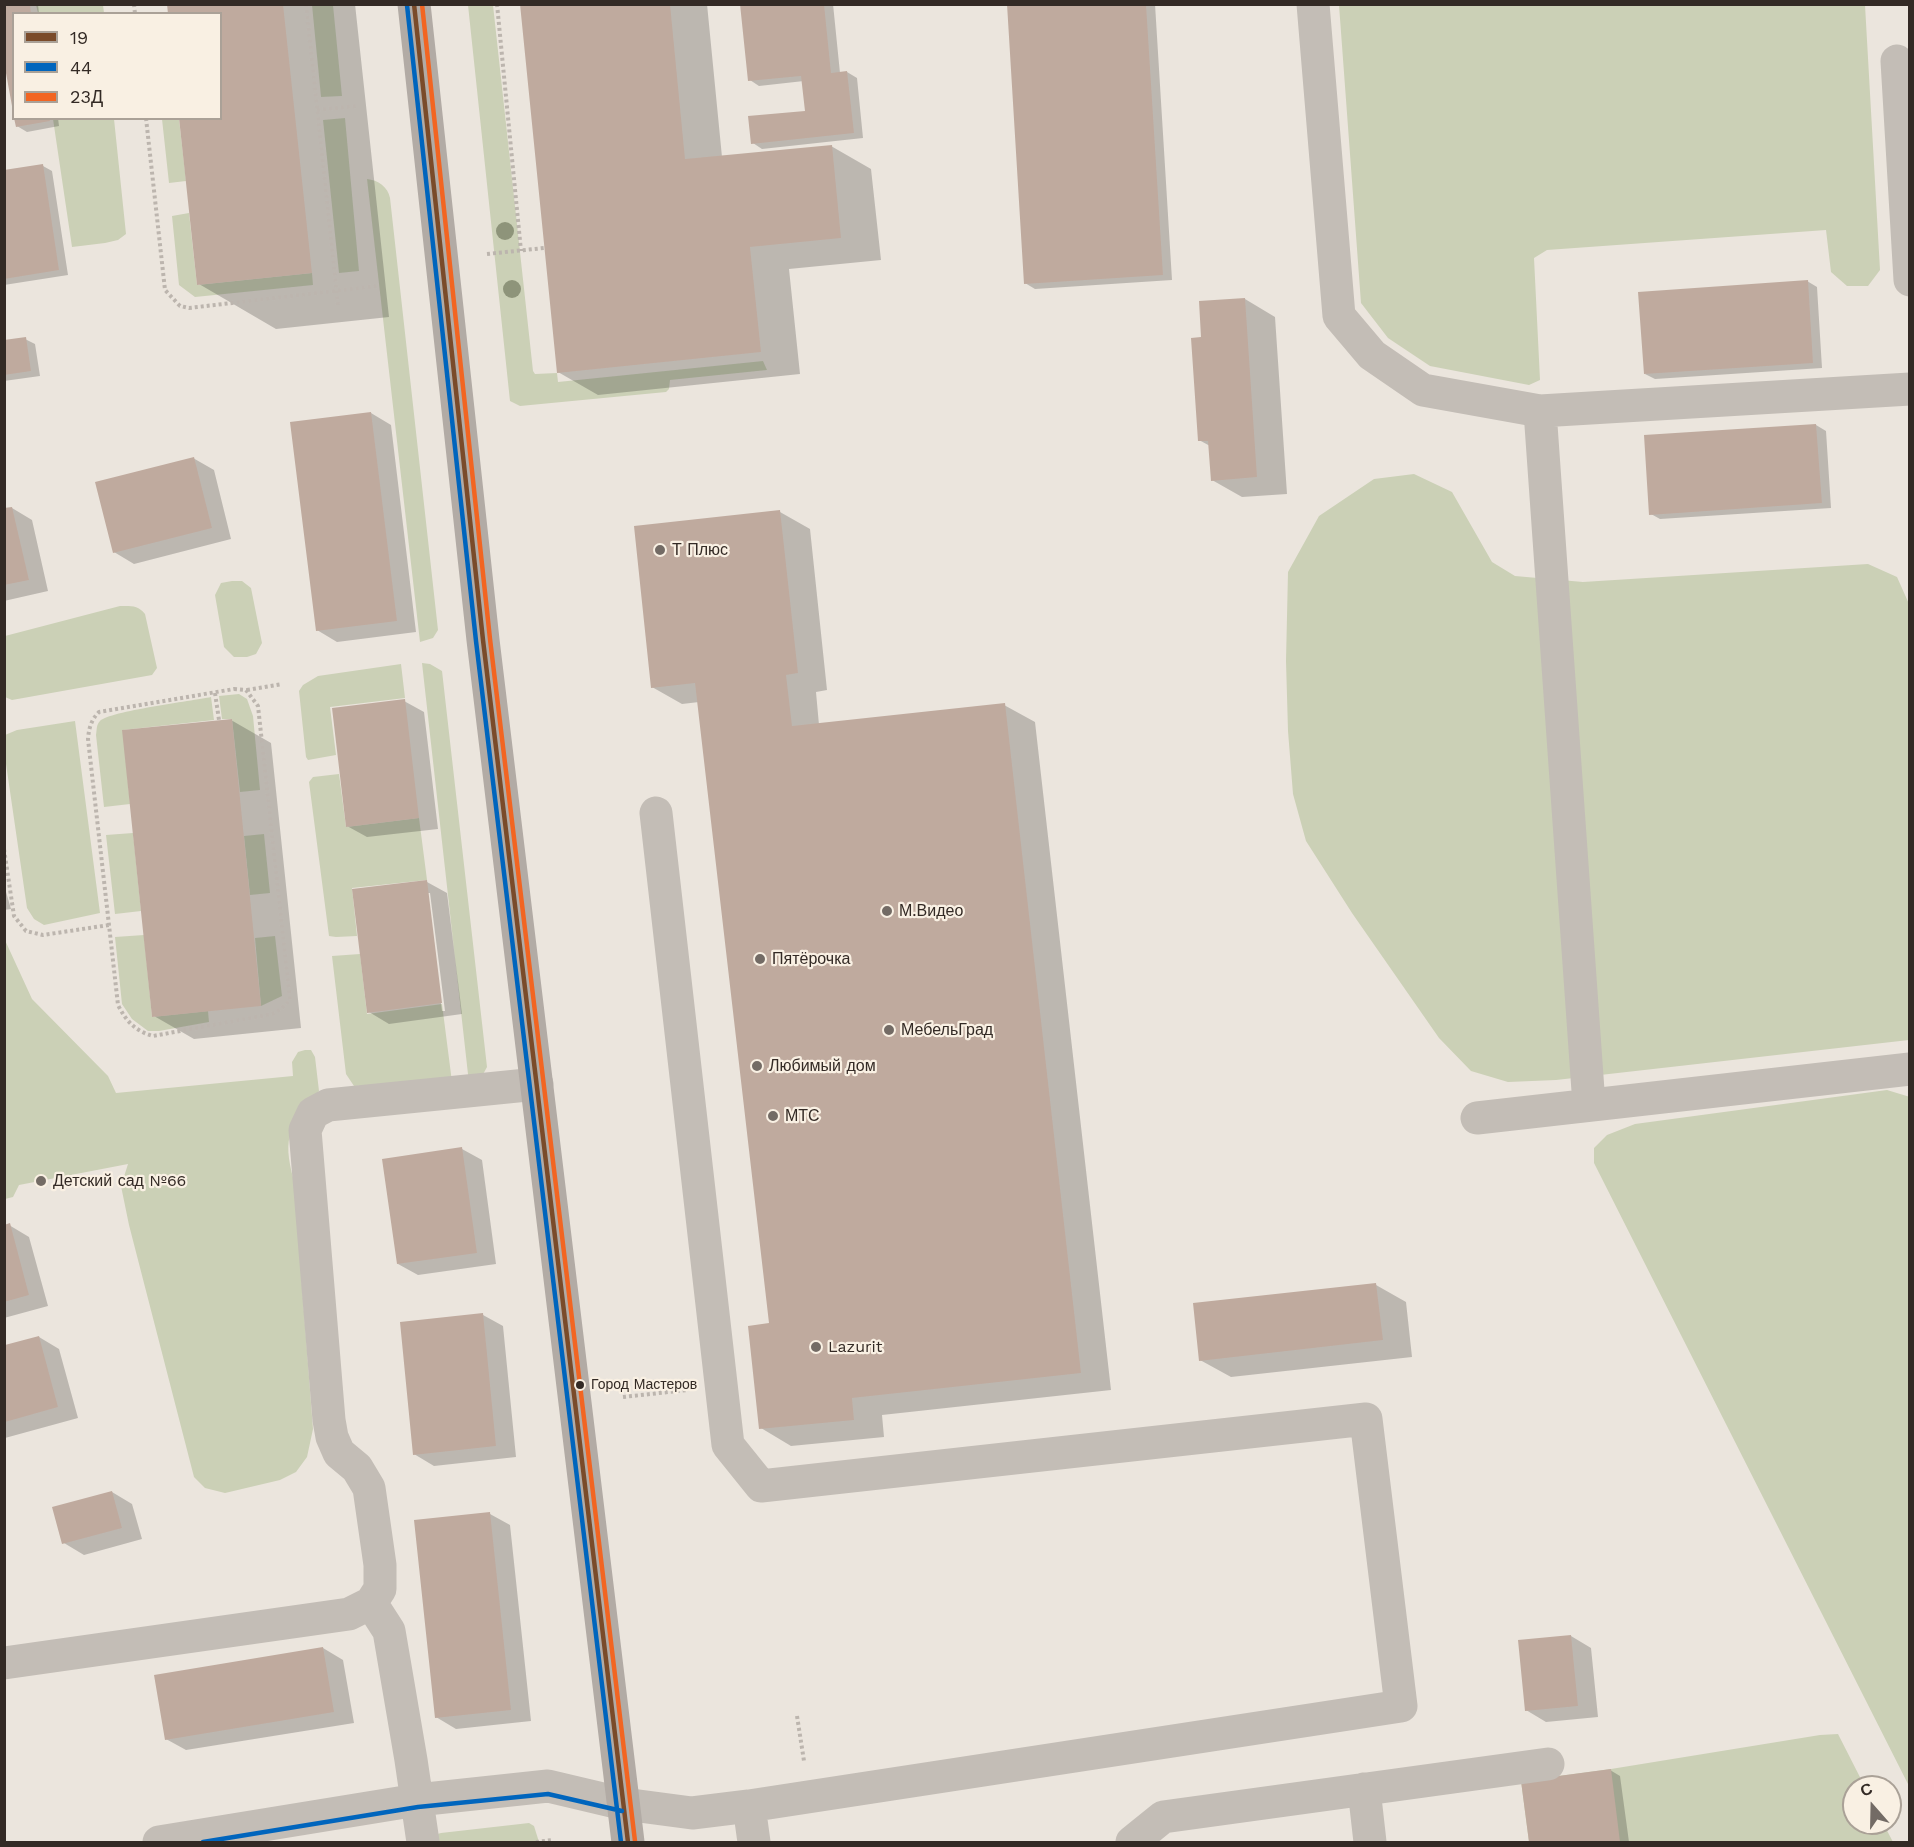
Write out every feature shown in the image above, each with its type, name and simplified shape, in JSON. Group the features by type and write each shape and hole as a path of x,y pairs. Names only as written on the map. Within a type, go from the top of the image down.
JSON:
{"main road":[{"path":"414,4 483,640 628,1842"}],"street":[{"path":"1313,4 1339,316 1372,355 1423,390 1540,411 1910,389"},
{"path":"1897,61 1910,280"},
{"path":"1540,411 1589,1105"},
{"path":"178,1841 417,1800 548,1786 624,1804 692,1813 1401,1706 1366,1419 761,1486 728,1445 656,813"},
{"path":"1477,1118 1910,1069"},
{"path":"4,1663 349,1614 371,1603 380,1588 380,1565 369,1488 357,1468 339,1453 332,1437 329,1420 305,1130 313,1113 328,1105 537,1084"},
{"path":"371,1603 389,1631 423,1842"},
{"path":"1131,1842 1163,1817 1548,1764"},
{"path":"1364,1789 1371,1842"},
{"path":"749,1806 754,1842"}],"path":[{"path":"306,4 338,305"},
{"path":"497,4 521,251"},
{"path":"317,110 356,106"},
{"path":"146,120 165,290 180,306 189,308 376,286"},
{"path":"487,254 544,248"},
{"path":"246,690 258,706 290,1000 272,1014 153,1036 141,1033 124,1016 118,1005 88,739 93,718 99,712 234,689 246,690 282,684"},
{"path":"215,693 219,720"},
{"path":"4,849 14,916 26,931 43,935 109,924"},
{"path":"623,1397 682,1390"},
{"path":"797,1716 805,1765"},
{"path":"536,1842 553,1840"}],"green space":[{"path":"36,5 103,5 104,12 38,12"},
{"path":"312,5 333,5 342,96 321,97"},
{"path":"468,5 493,5 535,374 557,373 558,382 763,361 767,370 670,380 669,389 666,392 520,406 510,401"},
{"path":"1339,5 1865,5 1880,270 1868,286 1847,286 1831,272 1826,230 1547,250 1534,258 1540,380 1529,385 1430,366 1388,338 1361,303"},
{"path":"345,118 359,271 339,273 323,120"},
{"path":"53,120 114,120 126,234 118,240 72,247"},
{"path":"162,120 179,120 186,181 169,183"},
{"path":"367,179 382,185 390,198 438,630 433,638 420,642"},
{"path":"189,213 197,285 312,273 313,285 195,297 179,285 172,216"},
{"path":"1414,474 1452,492 1492,562 1515,576 1583,582 1868,564 1897,577 1910,611 1909,1040 1556,1080 1508,1082 1471,1071 1439,1038 1352,913 1306,841 1293,794 1288,731 1286,661 1288,572 1319,516 1374,479"},
{"path":"242,581 251,588 262,643 256,654 247,657 234,657 224,647 215,595 221,583"},
{"path":"120,606 131,606 145,614 157,668 152,675 12,700 5,697 5,636"},
{"path":"422,663 430,664 442,671 487,1067 481,1078 469,1083"},
{"path":"401,664 405,698 330,707 336,755 308,760 299,691 303,685 318,676"},
{"path":"239,694 247,699 253,716 260,790 240,792 232,719 222,719 219,696"},
{"path":"211,697 214,720 123,730 130,804 104,807 96,735 100,721 135,710"},
{"path":"75,721 100,913 44,925 34,919 27,908 5,757 5,735 17,730"},
{"path":"339,774 346,827 419,818 427,880 352,888 357,936 336,937 329,936 309,782 313,777"},
{"path":"133,833 141,911 115,914 106,835"},
{"path":"264,834 270,893 250,895 244,836"},
{"path":"144,935 152,1017 208,1011 209,1022 148,1031 132,1019 122,1004 115,937"},
{"path":"275,936 282,996 261,1006 255,938"},
{"path":"4,938 32,999 108,1076 116,1093 293,1076 292,1062 298,1052 311,1050 315,1057 319,1091 295,1123 288,1152 294,1181 313,1429 307,1457 296,1472 280,1480 225,1493 205,1488 194,1477 129,1225 121,1186 128,1164 19,1185 13,1197 5,1199"},
{"path":"360,954 367,1014 442,1004 452,1082 354,1086 346,1074 332,956"},
{"path":"1887,1090 1910,1097 1909,1786 1594,1163 1594,1148 1607,1135 1635,1124"},
{"path":"1838,1734 1859,1775 1842,1775 1842,1835 1889,1835 1893,1842 1529,1842 1521,1781 1611,1769"},
{"path":"529,1823 534,1826 539,1842 430,1842 430,1836 441,1833"}],"building":[{"path":"4,4 30,4 31,12 12,12 12,106 4,62"},
{"path":"167,4 283,4 312,273 197,285 179,120 222,120 222,12 168,12"},
{"path":"520,4 670,4 685,159 832,145 841,238 750,247 761,352 557,373"},
{"path":"740,4 824,4 831,73 847,71 854,133 751,144 748,116 805,111 801,76 748,81"},
{"path":"1007,4 1146,4 1163,275 1024,284"},
{"path":"14,120 50,121 16,127"},
{"path":"43,164 59,270 4,279 4,170"},
{"path":"1808,280 1813,363 1644,374 1638,292"},
{"path":"1245,298 1257,477 1211,481 1208,441 1198,441 1191,338 1201,337 1199,301"},
{"path":"26,337 31,371 4,375 4,340"},
{"path":"371,412 397,621 316,631 290,422"},
{"path":"1816,424 1822,503 1649,515 1644,435"},
{"path":"194,457 212,528 113,553 95,482"},
{"path":"12,507 29,580 4,585 4,508"},
{"name":"МебельГрад","path":"780,510 798,673 786,675 792,726 1005,703 1081,1373 852,1398 854,1420 759,1429 748,1326 769,1323 695,683 651,688 634,526"},
{"path":"405,699 419,818 346,827 332,708"},
{"path":"232,719 261,1006 152,1017 122,730"},
{"path":"427,880 442,1003 367,1013 352,889"},
{"path":"462,1147 477,1253 397,1264 382,1159"},
{"path":"10,1223 29,1295 4,1302 4,1225"},
{"path":"1376,1283 1383,1340 1199,1361 1193,1303"},
{"path":"483,1313 496,1446 413,1455 400,1322"},
{"path":"39,1336 58,1407 5,1422 5,1345"},
{"path":"112,1491 122,1528 62,1544 52,1507"},
{"path":"490,1512 511,1710 435,1718 414,1520"},
{"path":"1571,1635 1578,1706 1525,1711 1518,1640"},
{"path":"323,1647 334,1712 165,1740 154,1675"},
{"path":"1611,1769 1620,1842 1529,1842 1521,1781"}],"transit line":[{"name":"19","path":"414,4 483,640 628,1842"},
{"name":"23Д","path":"422,4 490,639 635,1841"},
{"name":"44","path":"407,5 476,641 621,1842"},
{"name":"44","path":"203,1842 418,1807 548,1794 622,1811"}],"place":[{"name":"Т Плюс","path":"660,550"},
{"name":"М.Видео","path":"887,911"},
{"name":"Пятёрочка","path":"760,959"},
{"name":"МебельГрад","path":"889,1030"},
{"name":"Любимый дом","path":"757,1066"},
{"name":"МТС","path":"773,1116"},
{"name":"Детский сад №66","path":"41,1181"},
{"name":"Lazurit","path":"816,1347"},
{"name":"Город Мастеров","path":"580,1385"}]}
